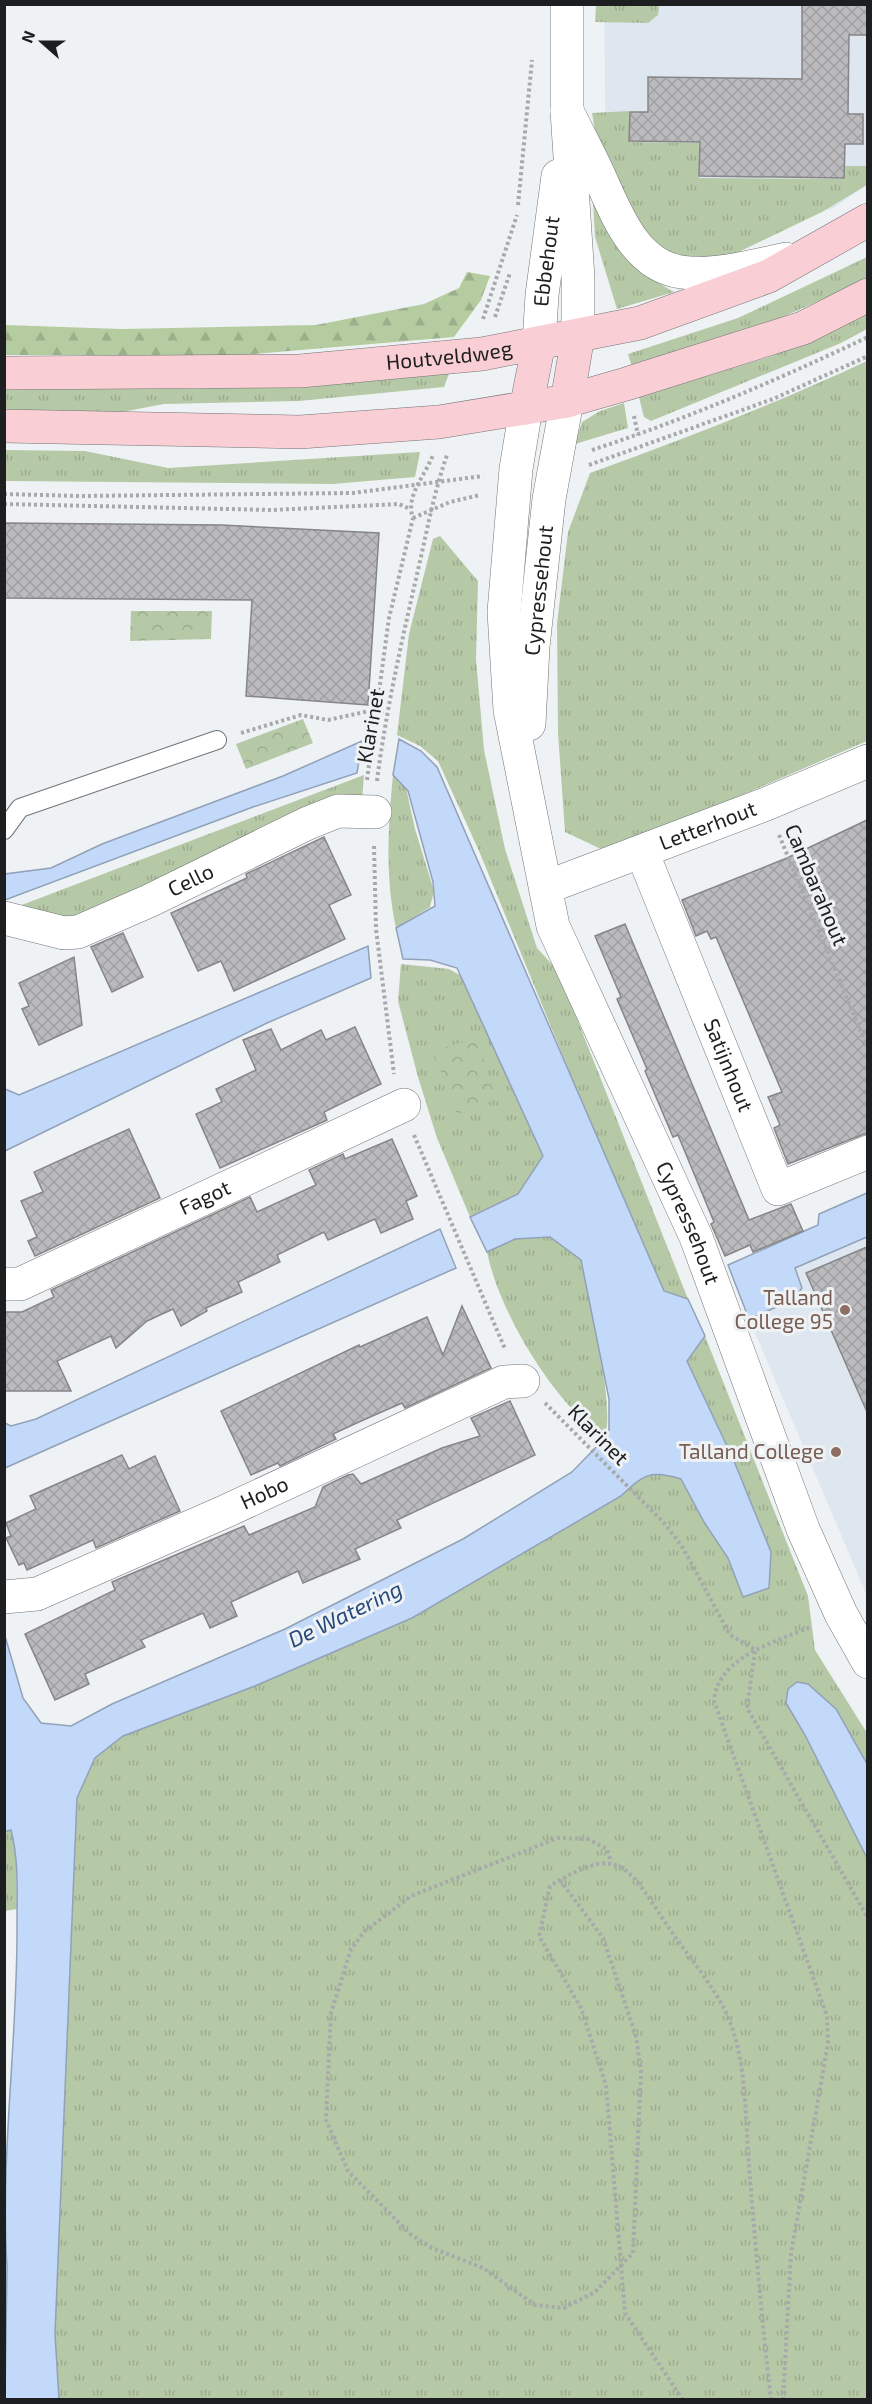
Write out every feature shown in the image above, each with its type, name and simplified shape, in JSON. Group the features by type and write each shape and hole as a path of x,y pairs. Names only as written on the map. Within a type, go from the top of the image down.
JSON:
{"street":[{"name":"Ebbehout","path":"567,4 567,111 578,278 578,336 567,401"},
{"name":"Ebbehout","path":"526,408 539,343 547,250 567,111"},
{"path":"567,111 614,211 637,246 658,264 680,272 705,271 750,267 813,252"},
{"name":"Houtveldweg","path":"4,373 300,371 482,354 651,320 769,276 867,220"},
{"path":"4,426 300,432 460,419 567,401 803,328 867,295"},
{"name":"Cypressehout","path":"525,781 533,647 555,468 567,401"},
{"name":"Cypressehout","path":"526,408 515,478 504,612 510,710 548,887 553,926 696,1237 803,1529 841,1614 867,1662"},
{"name":"Letterhout","path":"548,887 766,804 867,761"},
{"name":"Cello","path":"4,918 64,933 78,932 149,901 308,823 376,797"},
{"name":"Satijnhout","path":"642,852 778,1189 867,1152"},
{"name":"Fagot","path":"4,1284 20,1284 404,1105"},
{"name":"Hobo","path":"4,1597 37,1594 224,1512 504,1382 523,1381"}],"lane":[{"path":"4,830 20,808 218,740"}],"path":[{"path":"482,354 512,267"},
{"path":"555,468 769,384 867,337"},
{"path":"555,468 709,424 773,399 867,356"},
{"name":"Klarinet","path":"381,979 376,929 376,797 384,727 437,483 460,419"},
{"path":"4,494 80,496 353,493 437,483 515,478"},
{"path":"413,518 515,478"},
{"path":"4,504 272,510 399,504 410,509"},
{"path":"218,740 301,715 328,720 369,711 387,712"},
{"name":"Cambarahout","path":"766,804 866,1044"},
{"name":"Klarinet","path":"450,1221 509,1358 523,1381 666,1525 683,1548 730,1635 756,1650"},
{"path":"783,2400 790,2263 828,2043 827,2016 714,1701 718,1681 728,1670 756,1650 841,1614"},
{"path":"756,1650 747,1708 867,1918"},
{"path":"560,1880 603,1938 636,2036 641,2071 633,2253 595,2292 564,2308 535,2305 483,2268 432,2248 410,2234 348,2171 326,2120 331,2013 351,1949 365,1931 411,1896 558,1838 588,1839 607,1849 611,1862"},
{"path":"682,2400 625,2313 606,2085 581,2008 539,1936 550,1886 593,1864 611,1862 631,1873 727,2016 734,2036 742,2082 760,2304 771,2400"}],"shaded area":[{"path":"604,5 867,5 867,184 834,208 706,242 606,169"},
{"name":"Talland College","path":"867,1234 867,1596 736,1288"}],"green space":[{"path":"596,4 659,5 658,15 648,23 595,22"},
{"path":"629,111 630,142 699,143 699,178 844,179 845,166 867,166 867,185 822,212 724,259 713,262 670,255 640,227 595,130 592,113"},
{"path":"592,185 605,222 620,249 641,270 674,292 617,309 595,237"},
{"path":"867,257 867,277 861,282 767,324 632,367 628,354 738,318"},
{"path":"467,272 490,276 481,300 454,337 242,355 5,355 5,325 122,329 316,325 424,304 459,288"},
{"path":"867,313 867,329 841,343 651,421 644,417 639,397 772,356"},
{"path":"867,361 867,741 689,818 603,850 565,832 558,733 557,624 568,532 590,473 730,420"},
{"path":"450,371 444,387 299,401 164,404 106,415 5,414 5,389 196,389"},
{"path":"624,403 628,428 575,444 582,422 600,411"},
{"path":"5,450 85,451 168,468 420,452 415,477 333,484 5,481"},
{"path":"440,536 478,581 476,659 484,750 505,849 537,948 558,971 688,1299 664,1291 615,1183 479,851 438,761 420,746 397,735 409,634 433,539"},
{"path":"131,611 212,611 211,639 130,641"},
{"path":"303,719 313,743 246,769 236,744"},
{"path":"364,775 362,799 71,921 11,909"},
{"path":"393,775 406,788 415,829 434,891 430,907 396,928 390,889 388,852"},
{"path":"401,964 449,969 467,979 543,1156 518,1194 470,1217 437,1138 418,1077 398,1001"},
{"path":"477,1038 496,1099 457,1114 433,1051"},
{"path":"550,1237 581,1260 604,1379 607,1424 604,1439 569,1405 539,1367 507,1310 492,1271 487,1252 515,1239"},
{"path":"705,1336 808,1596 815,1650 867,1733 867,1764 860,1753 786,1703 805,1735 867,1858 867,2399 59,2400 55,2334 77,1798 95,1758 123,1736 255,1686 412,1618 621,1496 641,1478 654,1474 681,1479 704,1522 728,1558 743,1597 769,1588 771,1551 734,1461 687,1361 693,1347"},
{"path":"11,1829 16,1850 17,1909 5,1911 4,1832"}],"water":[{"name":"De Watering","path":"399,739 421,751 437,767 664,1291 688,1299 705,1336 687,1361 734,1461 771,1552 769,1588 743,1597 728,1558 704,1522 681,1479 654,1474 641,1479 621,1496 412,1618 255,1686 123,1736 95,1758 77,1798 55,2334 59,2399 5,2399 7,2139 17,1968 17,1889 11,1830 4,1832 5,1636 23,1698 41,1723 71,1726 112,1704 285,1629 463,1539 572,1472 604,1439 609,1430 609,1399 581,1260 550,1237 515,1239 487,1252 470,1217 518,1194 543,1156 457,968 430,960 403,959 396,928 435,906 433,882 408,791 393,775"},
{"path":"362,741 357,773 253,807 5,900 5,874 51,868 102,844 283,776"},
{"path":"368,946 371,978 267,1023 5,1151 5,1089 19,1095"},
{"path":"867,1193 867,1237 795,1268 802,1288 793,1300 749,1319 728,1265 818,1225 819,1214"},
{"path":"440,1229 456,1268 5,1468 5,1423 11,1426 36,1419"},
{"path":"797,1682 808,1684 836,1709 867,1764 867,1858 805,1735 786,1703 788,1689"}],"building":[{"path":"802,4 867,4 867,35 849,35 848,114 863,114 863,144 845,144 844,178 699,176 700,142 629,141 630,112 648,112 648,77 802,79"},
{"path":"4,523 221,525 379,533 368,705 246,696 252,600 4,598"},
{"path":"867,820 867,1133 788,1164 774,1128 780,1125 768,1097 782,1092 716,937 711,939 707,931 696,936 682,900 787,858"},
{"path":"324,837 351,895 329,905 345,939 234,991 221,961 198,971 171,913 247,878 246,874"},
{"path":"625,924 749,1220 791,1204 803,1231 753,1252 750,1245 725,1256 711,1224 714,1222 678,1135 673,1137 645,1071 647,1069 617,999 621,997 595,936"},
{"path":"123,933 143,977 112,992 91,947"},
{"path":"74,957 82,1025 39,1045 22,1009 29,1006 19,983"},
{"path":"355,1027 381,1084 324,1112 327,1120 220,1168 196,1114 222,1102 216,1089 256,1070 243,1040 271,1029 281,1050 321,1030 326,1040"},
{"path":"129,1129 160,1198 35,1256 28,1241 37,1237 21,1201 43,1192 34,1172"},
{"path":"392,1139 417,1196 406,1201 413,1219 381,1233 375,1219 328,1240 324,1232 277,1255 280,1262 238,1282 242,1292 206,1308 207,1311 181,1326 173,1309 147,1321 116,1348 111,1336 57,1361 71,1391 5,1391 5,1312 22,1312 54,1297 51,1290 250,1197 257,1212 316,1185 309,1170 343,1154 345,1159"},
{"name":"Talland College 95","path":"867,1247 867,1412 806,1273"},
{"path":"462,1306 491,1368 405,1408 402,1403 361,1421 333,1434 336,1439 280,1466 278,1463 251,1475 221,1411 359,1345 360,1347 427,1317 443,1355"},
{"path":"510,1401 535,1455 397,1520 401,1528 355,1549 360,1559 303,1583 298,1571 231,1602 237,1616 210,1628 203,1613 141,1640 145,1647 85,1674 89,1684 55,1700 25,1634 115,1590 112,1582 244,1526 249,1535 315,1507 323,1487 348,1475 353,1474 361,1484 442,1448 480,1436 471,1418"},
{"path":"122,1455 129,1469 155,1456 180,1511 96,1548 93,1540 27,1570 24,1563 19,1565 6,1538 11,1536 6,1523 36,1509 30,1496"}],"place":[{"name":"Talland College 95","path":"845,1310"},
{"name":"Talland College","path":"836,1452"}]}
